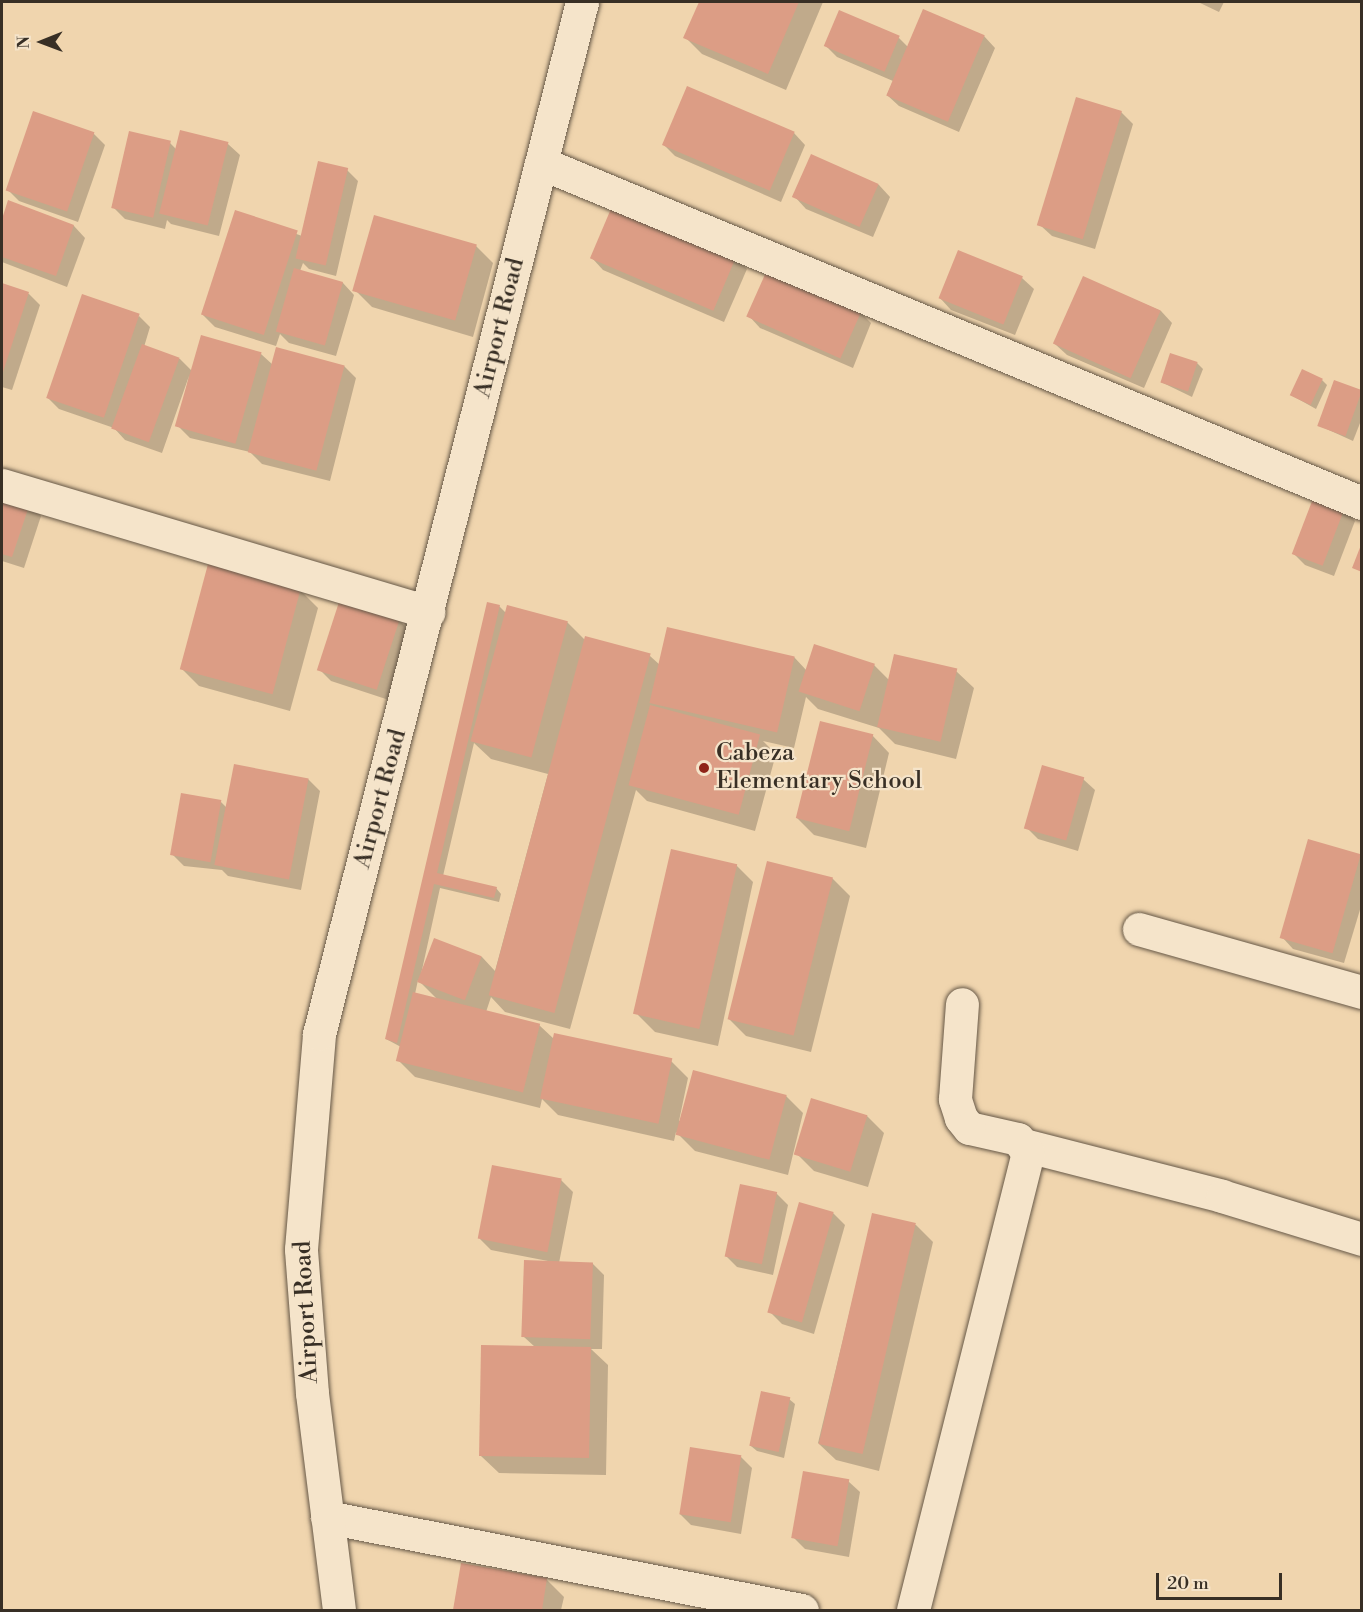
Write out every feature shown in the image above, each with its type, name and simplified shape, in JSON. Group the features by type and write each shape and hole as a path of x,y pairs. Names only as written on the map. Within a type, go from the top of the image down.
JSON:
{"street":[{"name":"Airport Road","path":"339,1611 312,1393 301,1249 319,1034 429,612 582,2"},
{"path":"541,163 1362,503"},
{"path":"2,485 429,612"},
{"path":"1139,929 1362,992"},
{"path":"913,1611 1028,1153 1018,1139 969,1128 961,1118 955,1099 962,1004"},
{"path":"1023,1145 1222,1196 1362,1239"},
{"path":"327,1517 802,1611"}],"building":[{"path":"699,2 799,2 768,74 683,38"},
{"path":"923,9 985,35 948,122 886,96"},
{"path":"839,10 900,36 885,72 824,46"},
{"path":"687,86 795,132 770,191 662,145"},
{"path":"1076,97 1122,111 1083,239 1037,225"},
{"path":"33,111 94,132 67,212 6,190"},
{"path":"180,130 229,142 208,226 159,213"},
{"path":"129,131 171,141 153,218 111,208"},
{"path":"811,154 879,184 859,227 792,197"},
{"path":"318,161 348,168 326,265 296,258"},
{"path":"8,200 74,225 56,276 2,257 2,219"},
{"path":"613,204 736,256 713,311 590,258"},
{"path":"235,210 298,230 264,335 201,315"},
{"path":"374,215 477,244 455,320 352,291"},
{"path":"958,250 1023,276 1003,324 939,298"},
{"path":"294,268 343,282 325,346 276,331"},
{"path":"767,270 861,312 840,358 746,317"},
{"path":"1083,276 1161,311 1131,378 1053,344"},
{"path":"2,283 29,292 2,375"},
{"path":"82,294 140,314 104,418 46,398"},
{"path":"201,335 262,352 235,444 175,426"},
{"path":"142,344 180,358 149,442 111,429"},
{"path":"276,347 345,365 316,471 248,452"},
{"path":"1170,353 1198,362 1188,391 1160,382"},
{"path":"1302,369 1323,379 1311,405 1290,395"},
{"path":"1334,380 1362,390 1345,436 1317,426"},
{"path":"2,493 30,503 12,557 2,554"},
{"path":"1314,496 1345,508 1323,566 1292,554"},
{"path":"1362,545 1362,572 1352,568"},
{"path":"208,564 301,589 273,694 180,669"},
{"path":"340,599 400,618 377,690 317,670"},
{"path":"487,602 500,605 437,873 497,887 494,898 434,884 397,1043 385,1039"},
{"path":"507,605 568,621 531,758 471,741"},
{"path":"667,627 795,656 777,732 649,703"},
{"path":"585,636 651,654 554,1013 489,995"},
{"path":"814,644 875,664 859,711 799,692"},
{"path":"894,654 957,669 940,742 877,727"},
{"path":"650,705 760,735 739,815 629,785"},
{"path":"820,721 873,734 849,831 796,818"},
{"path":"234,764 309,779 289,880 214,865"},
{"path":"1042,765 1084,777 1066,841 1024,828"},
{"path":"181,793 221,800 210,862 170,855"},
{"path":"1308,839 1361,854 1332,953 1280,938"},
{"path":"671,849 737,864 699,1029 633,1014"},
{"path":"767,861 833,877 794,1036 728,1019"},
{"path":"434,938 482,956 465,1000 417,982"},
{"path":"413,992 540,1024 523,1093 396,1061"},
{"path":"554,1033 672,1058 658,1124 540,1099"},
{"path":"693,1070 787,1095 769,1160 676,1135"},
{"path":"811,1098 867,1115 850,1172 794,1154"},
{"path":"492,1165 562,1179 547,1252 478,1239"},
{"path":"740,1184 777,1192 762,1264 725,1256"},
{"path":"799,1202 834,1212 802,1322 767,1313"},
{"path":"872,1213 916,1223 863,1454 819,1444"},
{"path":"524,1260 593,1262 590,1339 521,1337"},
{"path":"481,1345 591,1347 589,1458 479,1456"},
{"path":"761,1391 790,1397 779,1452 749,1446"},
{"path":"690,1447 741,1455 731,1522 679,1514"},
{"path":"803,1471 849,1479 837,1546 791,1538"},
{"path":"461,1563 547,1578 542,1610 453,1610"}],"place":[{"name":"Cabeza Elementary School","path":"704,768"}]}
